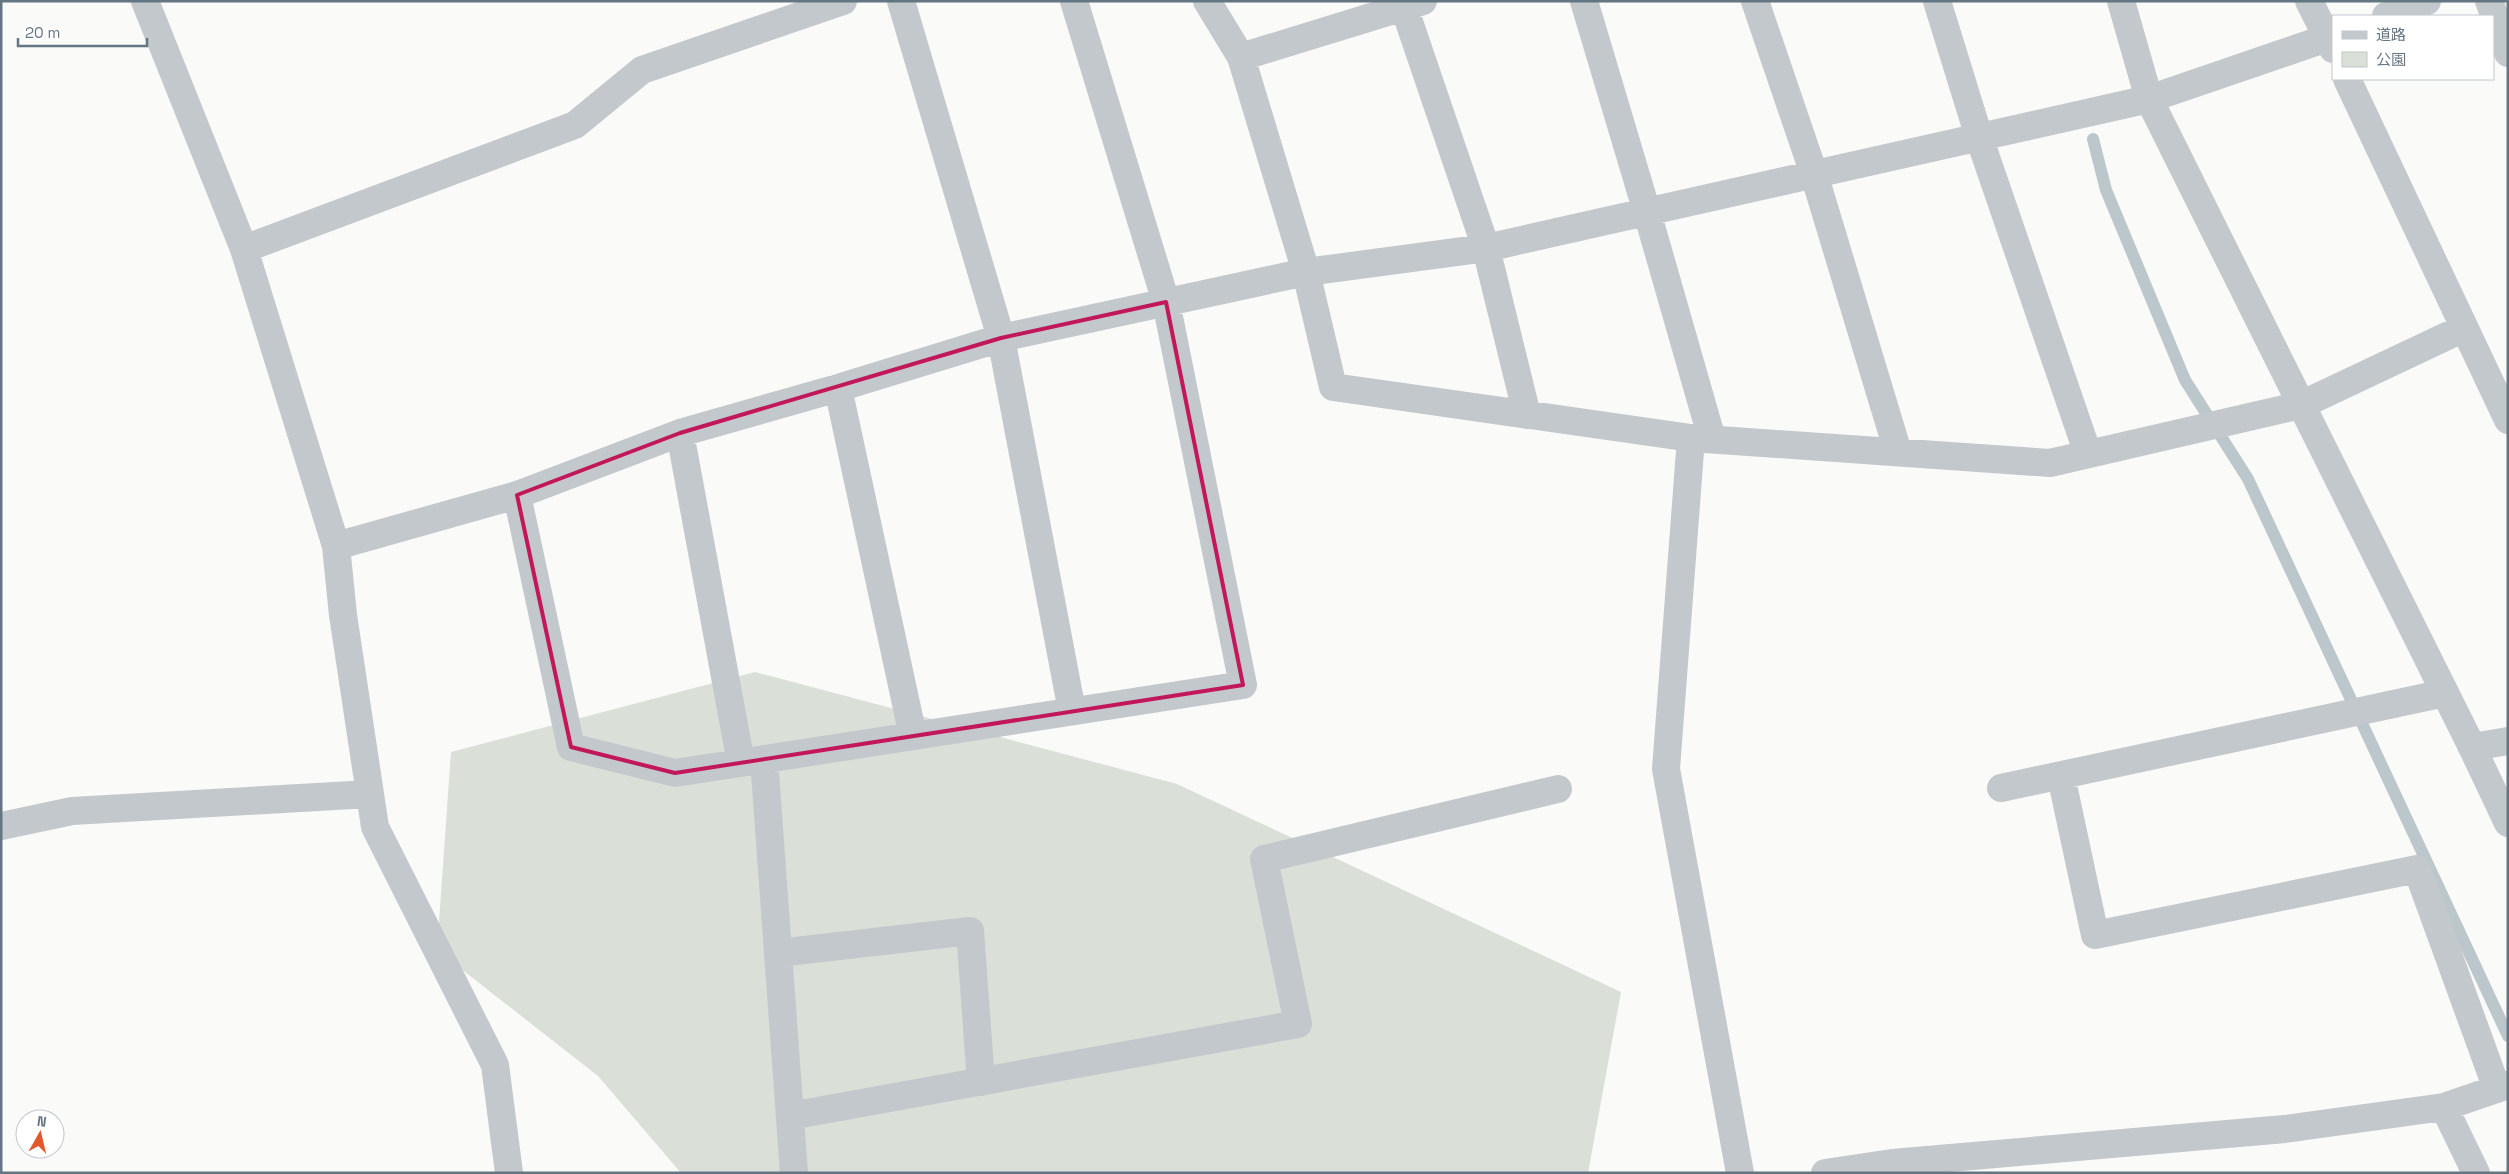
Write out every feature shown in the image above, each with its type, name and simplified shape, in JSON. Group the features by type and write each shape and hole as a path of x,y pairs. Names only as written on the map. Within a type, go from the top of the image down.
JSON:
{"street":[{"path":"145,1 244,249 336,546 342,614 376,827 495,1064 509,1173"},
{"path":"244,249 575,124 642,70 842,1"},
{"path":"901,1 1001,338 1072,711"},
{"path":"517,494 571,747 675,773 1243,685 1166,302 1074,1"},
{"path":"1207,1 1241,57 1306,272 1333,387 1702,438 2050,463 2301,405 2464,328"},
{"path":"1584,1 1647,212 1702,438 1666,769 1740,1173"},
{"path":"1755,1 1814,174 1898,452"},
{"path":"1936,1 1979,137 2088,454"},
{"path":"2121,1 2150,99 2508,823"},
{"path":"336,546 517,494 680,433 838,388 1001,338 1306,272 1486,248 2150,99 2331,41 2309,1"},
{"path":"2389,15 2427,1"},
{"path":"2489,1 2508,53"},
{"path":"1241,57 1414,4 1486,248 1527,414"},
{"path":"2347,80 2508,420"},
{"path":"838,388 913,736"},
{"path":"680,433 753,761 778,953 794,1173"},
{"path":"2002,788 2445,693"},
{"path":"2472,747 2508,741"},
{"path":"1825,1173 1892,1163 2285,1129 2444,1107 2502,1086 2417,869 2095,934 2061,776"},
{"path":"790,1116 1298,1024 1264,859 1558,789"},
{"path":"1,826 72,811 370,794"},
{"path":"778,953 970,931 981,1082"},
{"path":"2444,1107 2476,1173"}],"highlighted area":[{"path":"1166,302 1243,685 675,773 571,747 517,495 680,433 1001,338"}],"green space":[{"path":"755,672 1177,784 1621,992 1588,1173 681,1173 598,1076 437,950 451,752"}],"waterway":[{"path":"2093,139 2106,190 2185,380 2248,479 2508,1036"}]}
